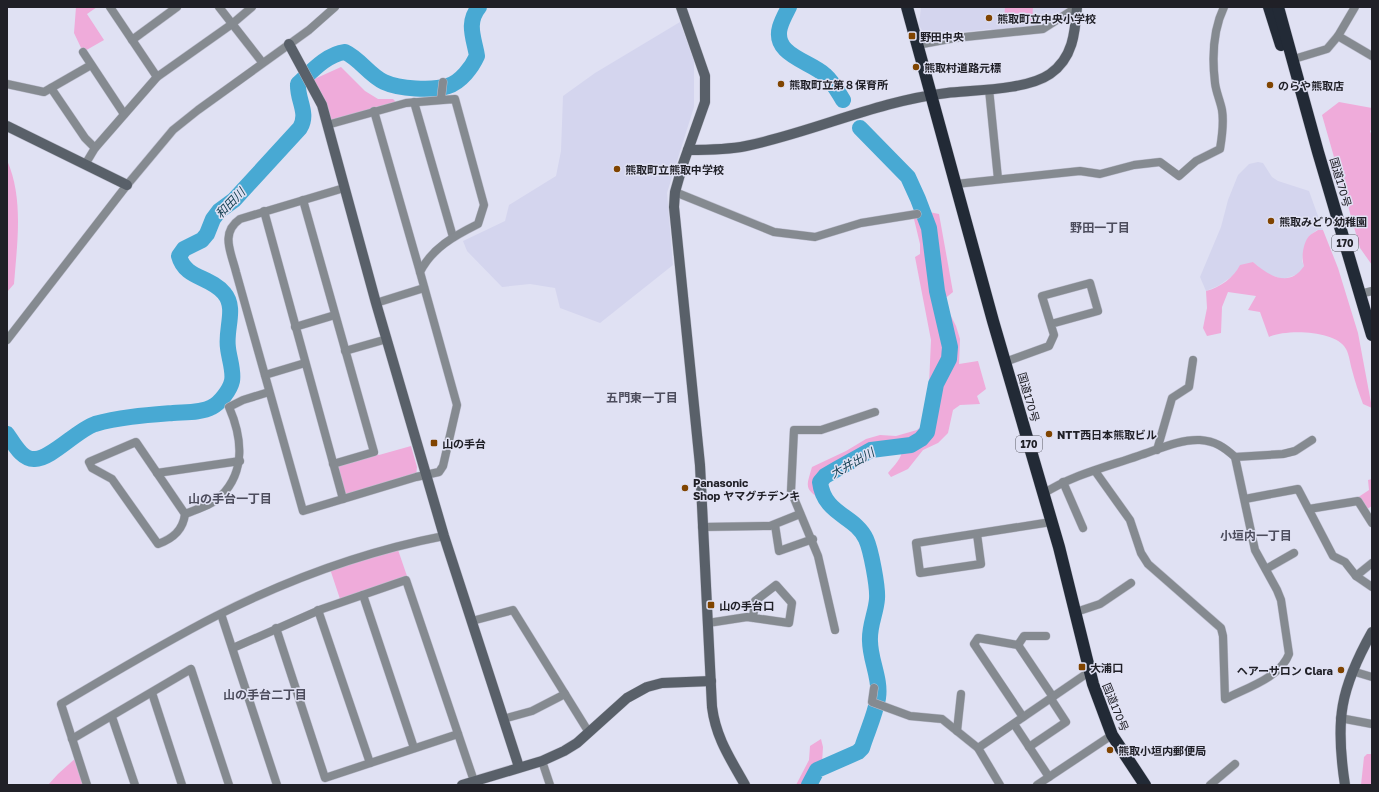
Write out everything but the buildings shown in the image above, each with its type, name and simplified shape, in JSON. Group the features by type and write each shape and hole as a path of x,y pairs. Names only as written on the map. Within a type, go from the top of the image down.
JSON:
{"highway":[{"name":"国道170号","path":"907,7 1076,612 1089,672 1112,735 1145,785"},
{"name":"国道170号","path":"1269,7 1303,115 1318,152"},
{"name":"国道170号","path":"1278,7 1294,59 1318,152 1372,335"}],"street":[{"path":"110,7 157,77"},
{"path":"132,40 177,7"},
{"path":"219,7 262,62"},
{"path":"86,164 95,148 157,77 232,24 252,7"},
{"path":"7,340 127,185 174,130 262,62 309,30 335,7"},
{"path":"681,7 705,76 705,102 675,192 674,207 700,465 711,681 715,726 720,741 745,785"},
{"path":"688,150 745,146 893,102 932,95 989,89 1034,82 1050,74 1063,63 1071,49 1077,7"},
{"path":"917,45 955,38 1043,29 1077,7"},
{"path":"956,184 1080,170 1100,174 1134,164 1160,162 1179,176 1196,161 1220,149 1222,139 1222,110 1215,84 1214,57 1216,32 1224,7"},
{"path":"1294,59 1327,49 1338,36 1356,7"},
{"path":"1338,36 1372,56"},
{"path":"289,44 322,105 376,303 444,536 519,767"},
{"path":"83,52 124,114"},
{"path":"7,84 44,92 91,66"},
{"path":"441,96 443,82"},
{"path":"51,88 85,138 95,148"},
{"path":"989,89 998,179"},
{"path":"327,125 374,111 441,96 455,99 484,205 478,224 453,237 427,259 420,272"},
{"path":"414,102 453,237"},
{"path":"344,188 240,219 231,225 228,234 236,272 303,511 439,472 443,466 457,405 374,111"},
{"path":"7,126 127,185"},
{"path":"675,192 774,232 814,237 861,223 917,214"},
{"path":"303,200 374,452 334,464"},
{"path":"264,211 343,499"},
{"path":"1005,362 1049,346 1054,335 1042,296 1090,283 1098,311 1051,324"},
{"path":"376,303 424,288"},
{"path":"1360,294 1372,290"},
{"path":"295,327 335,315"},
{"path":"345,351 387,339"},
{"path":"1158,450 1172,398 1189,387 1193,360"},
{"path":"264,375 305,363"},
{"path":"185,514 220,496 237,474 240,461 239,437 229,407 242,400 269,392"},
{"path":"835,630 813,540 800,514 791,491 794,430 821,430 876,412"},
{"path":"1043,494 1063,482 1189,441 1199,440 1219,444 1235,456 1283,454 1295,451 1312,440"},
{"path":"136,442 157,473 185,514 184,522 172,539 158,544 112,479 92,468 89,462 136,442"},
{"path":"1095,471 1130,520 1141,553 1148,564 1221,628 1224,636 1224,699 1277,671 1287,660 1289,654 1281,600 1255,550 1235,456"},
{"path":"157,473 240,461"},
{"path":"1063,482 1083,528"},
{"path":"1245,499 1298,488 1333,556 1345,562 1356,576 1372,587"},
{"path":"1309,509 1358,501 1372,524"},
{"path":"702,527 775,524 800,514"},
{"path":"977,534 981,564 920,573 916,543 1051,522"},
{"path":"775,524 780,551 813,540"},
{"path":"87,785 61,704 221,614 299,580 372,554 444,536"},
{"path":"1266,569 1294,553"},
{"path":"1356,576 1372,563"},
{"path":"233,648 318,610 406,580 474,781"},
{"path":"1076,612 1100,604 1131,583"},
{"path":"708,623 753,618 789,623 792,603 776,585 754,601 753,618"},
{"path":"363,595 414,748"},
{"path":"318,610 370,763"},
{"path":"472,621 513,610 588,731"},
{"path":"221,614 277,785"},
{"path":"276,628 325,778 458,734"},
{"path":"1345,785 1340,751 1340,718 1344,697 1352,671 1369,644 1372,632"},
{"path":"1018,646 1024,636 1046,636"},
{"path":"1023,717 974,644 978,638 1018,646 1066,722 1028,747"},
{"path":"72,740 191,669 228,785"},
{"path":"1352,671 1372,677"},
{"path":"978,748 1089,672"},
{"path":"462,785 542,761 573,746 588,731 627,698 648,687 662,683 711,681"},
{"path":"874,688 872,702 910,716 942,720 978,748 1000,785"},
{"path":"152,693 182,785"},
{"path":"503,718 532,711 565,694"},
{"path":"956,731 961,694"},
{"path":"112,717 135,785"},
{"path":"1340,718 1372,724"},
{"path":"1014,724 1049,777"},
{"path":"1037,785 1112,735"},
{"path":"542,761 550,785"},
{"path":"1210,785 1236,764"}],"shaded area":[{"path":"76,7 97,7 87,14 104,40 83,52 74,33"},
{"name":"熊取町立中央小学校","path":"921,7 1070,7 1046,27 993,32 991,29 925,36 919,25"},
{"path":"1005,7 1033,7 1032,22 1004,21"},
{"name":"熊取町立熊取中学校","path":"680,22 694,61 694,107 667,193 673,265 600,323 560,308 555,288 530,284 502,287 467,251 463,241 505,221 509,205 556,176 561,151 563,96 595,73"},
{"path":"341,67 365,91 378,99 393,99 399,105 327,125 310,81"},
{"path":"1339,102 1372,108 1372,129 1370,131 1372,136 1372,265 1360,248 1322,115"},
{"path":"7,160 16,190 18,237 14,284 7,292"},
{"name":"熊取みどり幼稚園","path":"1258,162 1263,163 1272,177 1278,181 1309,191 1323,230 1317,230 1309,236 1304,248 1302,261 1304,266 1299,274 1283,279 1267,274 1253,262 1218,286 1206,291 1200,277 1221,227 1228,200 1238,175 1249,164"},
{"path":"929,212 939,214 953,292 943,300 956,326 960,339 959,364 978,361 986,389 977,396 980,404 960,405 953,410 948,433 938,443 923,450 908,469 891,477 888,473 897,463 901,455 901,444 863,451 823,476 819,485 824,500 823,501 812,493 808,487 812,467 846,451 866,439 880,435 896,436 917,430 925,423 928,407 931,340 915,257 920,254 920,244 914,219 917,214"},
{"path":"1318,230 1323,230 1338,268 1358,333 1372,408 1363,404 1354,379 1348,353 1341,343 1322,335 1298,332 1277,334 1269,337 1260,312 1248,310 1256,296 1228,292 1222,307 1221,333 1207,336 1203,328 1207,308 1206,291 1211,290 1226,281 1234,274 1240,265 1253,262 1278,278 1292,277 1304,266 1304,246 1307,239"},
{"path":"411,446 417,467 416,477 343,499 333,464 374,452 379,455"},
{"path":"1372,479 1372,506 1364,511 1357,498 1369,490 1368,480"},
{"path":"397,547 407,576 406,580 341,602 330,569"},
{"path":"821,739 823,747 822,763 815,769 807,785 796,785 809,760 810,746"},
{"path":"1367,754 1372,754 1372,785 1361,785 1364,757"},
{"path":"78,756 87,785 48,785 58,774"}],"waterway":[{"name":"和田川","path":"7,434 22,454 30,459 35,459 41,458 56,450 80,432 95,424 134,417 198,411 208,409 218,403 227,392 232,381 228,341 230,305 228,299 218,287 192,273 182,263 179,256 184,249 202,240 207,234 213,219 219,211 234,200 300,128 303,112 298,84 320,64 338,53 345,52 379,79 390,84 407,88 425,89 448,86 466,74 477,56 472,25 475,13 479,7"},
{"name":"大井出川","path":"789,7 780,27 779,37 782,44 787,51 825,75 833,84 843,100"},
{"name":"大井出川","path":"809,785 817,770 858,752 862,748 875,711 879,691 870,648 871,630 877,599 870,551 866,539 861,531 833,508 827,501 820,482 825,476 871,450 911,445 921,439 927,432 936,384 949,359 950,347 937,291 929,228 918,199 908,177 860,128"}],"place":[{"name":"熊取町立中央小学校","path":"989,18"},
{"name":"野田中央","path":"912,36"},
{"name":"熊取村道路元標","path":"916,67"},
{"name":"熊取町立第８保育所","path":"781,84"},
{"name":"のらや熊取店","path":"1270,85"},
{"name":"熊取町立熊取中学校","path":"617,169"},
{"name":"熊取みどり幼稚園","path":"1271,221"},
{"name":"NTT西日本熊取ビル","path":"1049,434"},
{"name":"山の手台","path":"434,443"},
{"name":"Panasonic Shop ヤマグチデンキ","path":"685,488"},
{"name":"山の手台口","path":"711,605"},
{"name":"大浦口","path":"1082,667"},
{"name":"ヘアーサロン Clara","path":"1341,670"},
{"name":"熊取小垣内郵便局","path":"1110,750"}],"district":[{"name":"野田一丁目","path":"1100,227"},
{"name":"五門東一丁目","path":"642,397"},
{"name":"山の手台一丁目","path":"230,498"},
{"name":"小垣内一丁目","path":"1256,535"},
{"name":"山の手台二丁目","path":"265,694"}]}
